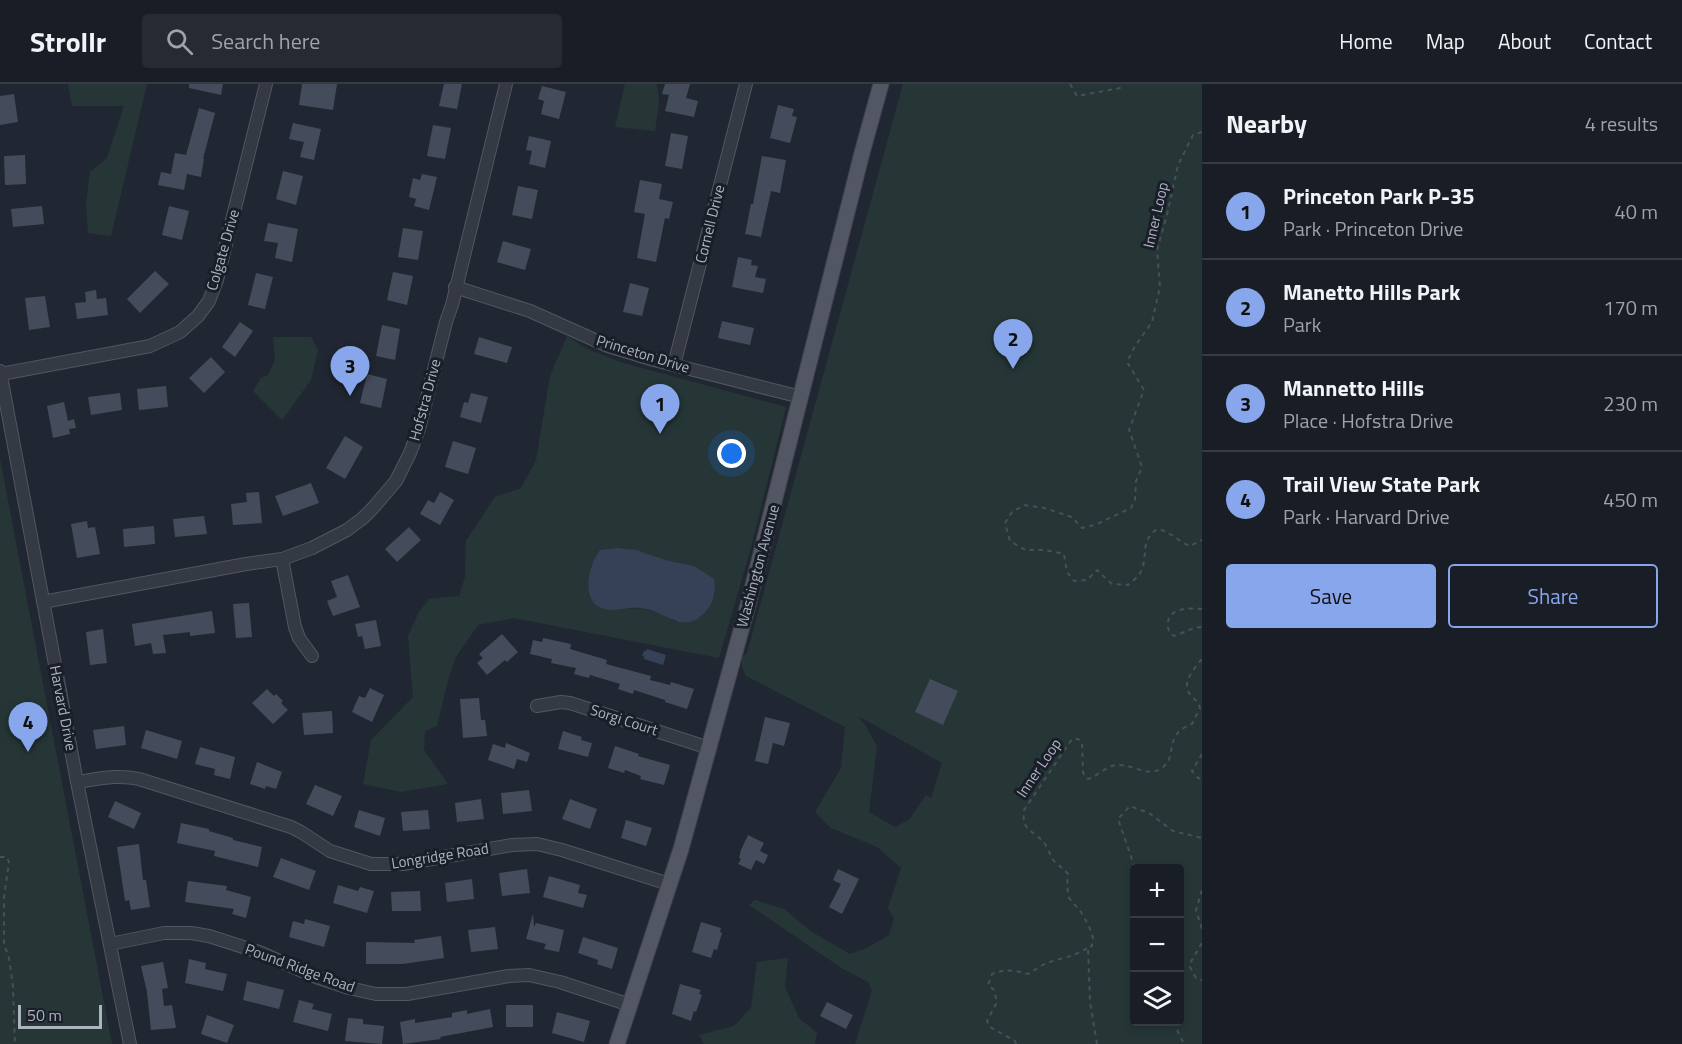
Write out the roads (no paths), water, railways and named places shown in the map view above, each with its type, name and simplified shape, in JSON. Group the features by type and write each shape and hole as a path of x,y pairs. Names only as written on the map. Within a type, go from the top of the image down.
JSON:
{"main road":[{"name":"Washington Avenue","path":"617,1044 669,884 709,748 748,605 881,84"}],"street":[{"name":"Colgate Drive","path":"0,372 150,346 180,332 198,316 209,301 217,280 266,84"},
{"name":"Hofstra Drive","path":"44,602 282,559 331,540 363,518 373,508 396,481 419,429 506,84"},
{"name":"Cornell Drive","path":"674,365 746,84"},
{"name":"Princeton Drive","path":"455,287 530,311 608,346 801,398"},
{"name":"Harvard Drive","path":"0,372 77,782 130,1044"},
{"path":"282,559 295,627 299,638 312,656"},
{"name":"Sorgi Court","path":"537,706 561,702 570,703 709,748"},
{"name":"Longridge Road","path":"77,782 113,776 139,778 291,827 330,851 371,864 403,864 512,845 537,844 669,884"},
{"name":"Pound Ridge Road","path":"110,944 164,933 191,933 209,936 259,952 316,977 376,994 407,994 508,976 529,975 560,982 630,1005"}],"water":[{"path":"617,548 636,550 665,560 694,566 714,579 714,595 709,607 698,618 690,622 682,622 640,608 608,610 596,605 591,599 588,582 592,564 600,550"},
{"path":"647,649 666,655 663,665 644,659 642,656"}],"place":[{"name":"Manetto Hills Park","path":"1013,369"},
{"name":"Mannetto Hills","path":"350,396"},
{"name":"Princeton Park P-35","path":"660,434"},
{"name":"Trail View State Park","path":"28,752"}]}
